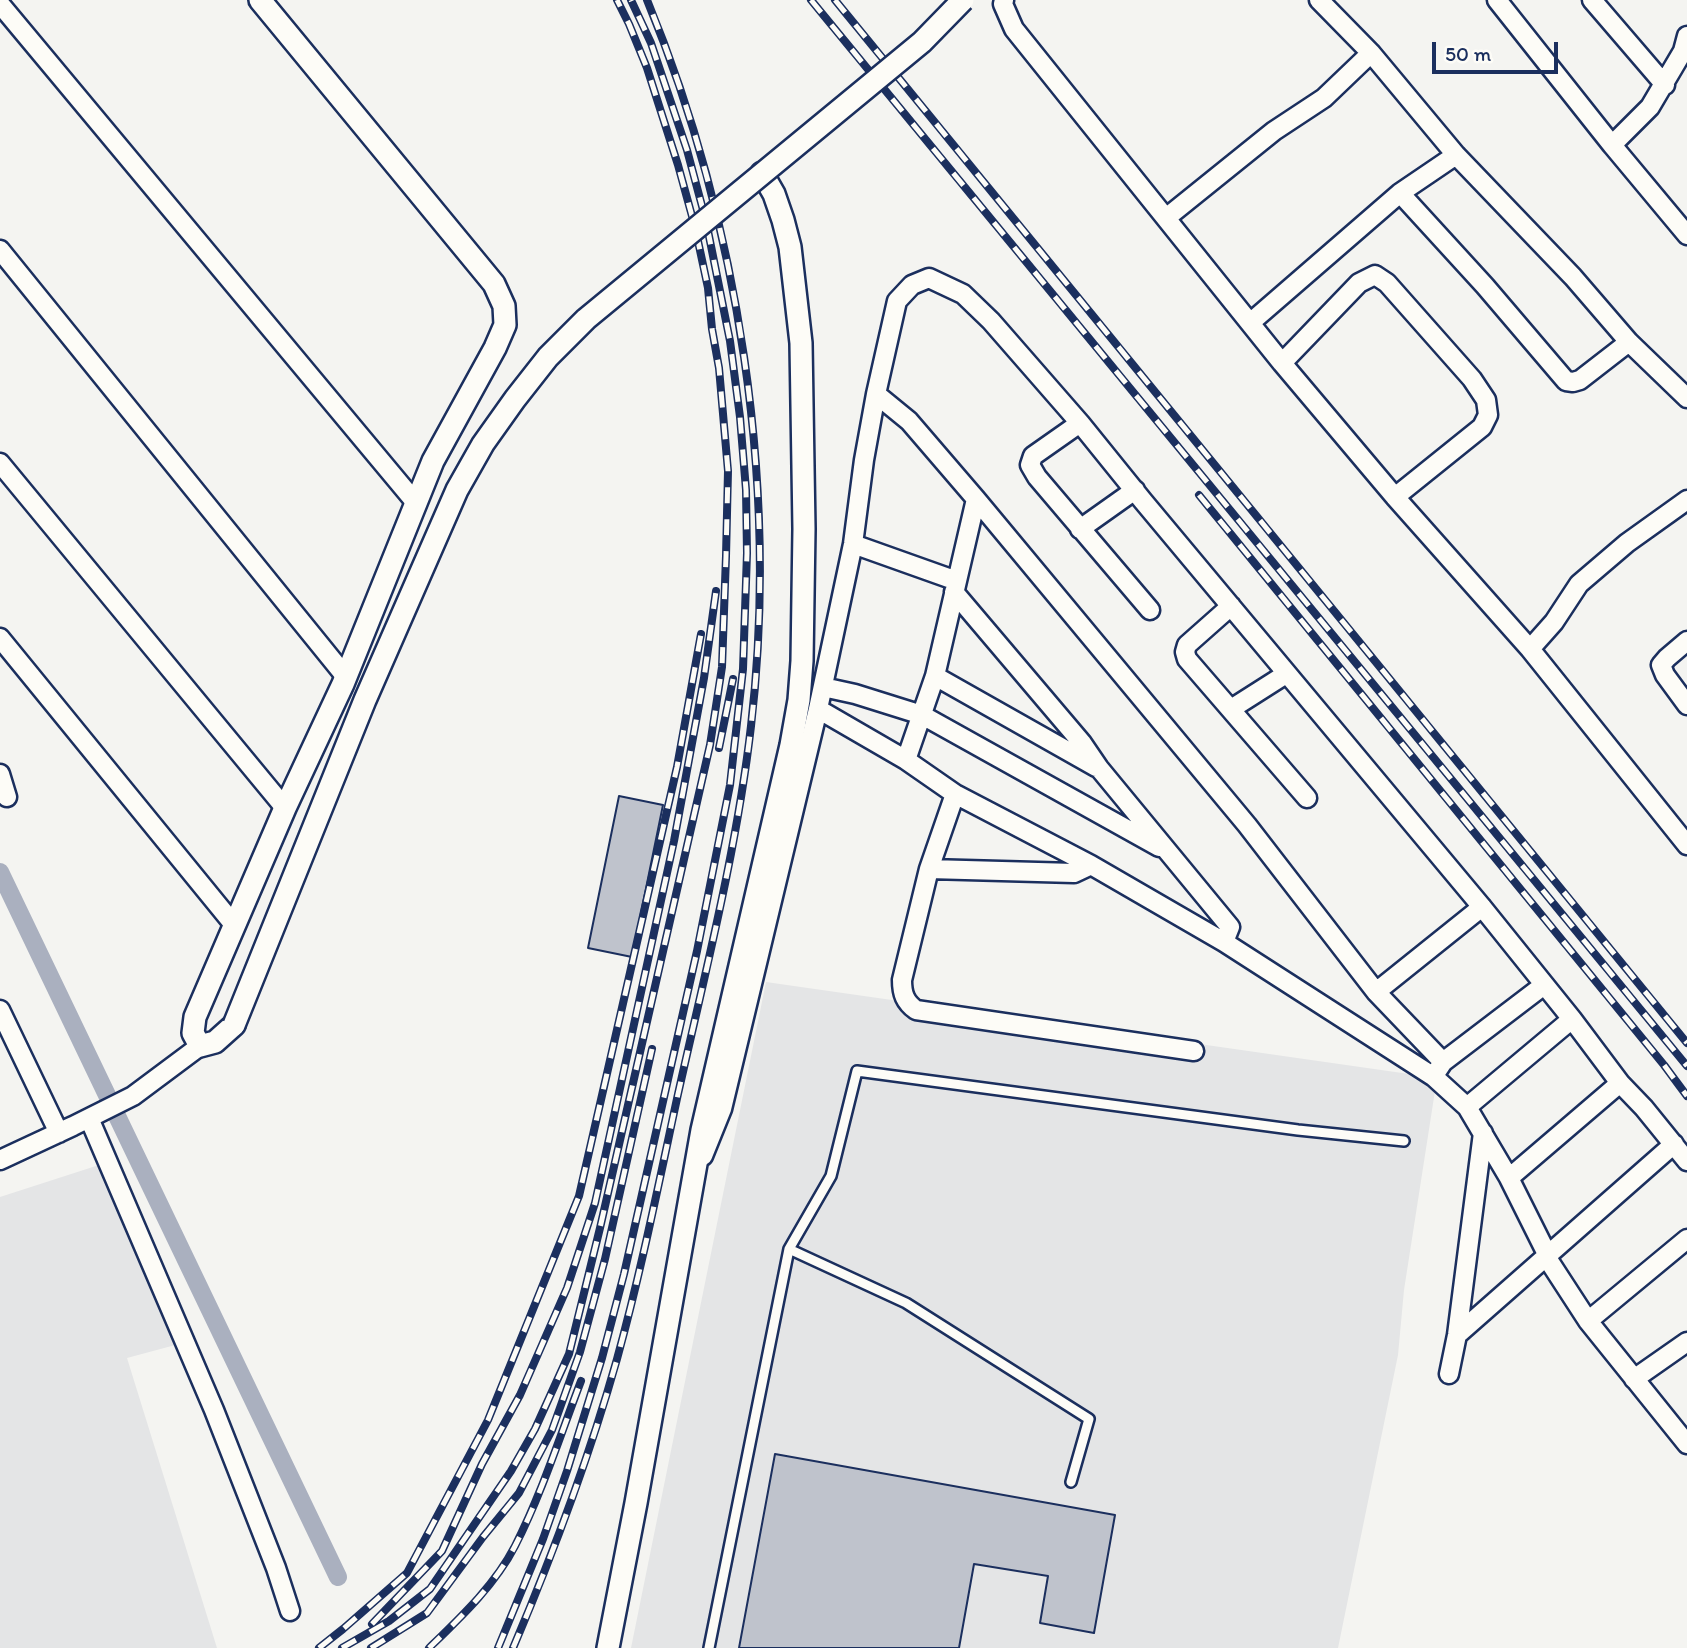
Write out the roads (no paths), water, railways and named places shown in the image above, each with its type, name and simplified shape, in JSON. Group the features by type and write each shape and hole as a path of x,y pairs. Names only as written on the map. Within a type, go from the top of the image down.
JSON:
{"street":[{"path":"200,1046 192,1033 195,1017 285,808 346,677 433,461 505,325 504,306 494,284 260,0"},
{"path":"0,1140 7,1157 96,1115 133,1096 200,1046 215,1042 234,1025 365,700 457,490 483,444 515,399 548,357 586,319 922,41 963,0"},
{"path":"1004,0 1003,4 1014,29 1282,363 1395,497 1530,649 1685,839"},
{"path":"1318,0 1371,53 1456,155 1573,277 1629,342 1687,398"},
{"path":"1497,0 1687,235"},
{"path":"1592,0 1665,85"},
{"path":"0,4 416,503"},
{"path":"1612,145 1650,107 1683,51 1687,36"},
{"path":"1166,218 1274,131 1324,97 1371,53"},
{"path":"1250,323 1400,193 1456,155"},
{"path":"608,1648 702,1130 799,700 804,529 801,343 790,247 774,194 762,173"},
{"path":"1400,193 1485,286 1566,381 1580,380 1629,342"},
{"path":"0,250 346,677"},
{"path":"1282,363 1359,283 1375,275 1387,283 1472,379 1486,400 1488,415 1482,427 1395,497"},
{"path":"692,1184 722,1109 818,709 853,544 864,460 897,301 912,285 929,278 963,294 991,321 1080,423 1482,907 1620,1083 1687,1161"},
{"path":"876,394 909,421 1247,825 1467,1107 1509,1178 1549,1261 1588,1321 1687,1444"},
{"path":"1080,423 1033,456 1030,465 1080,529 1150,610"},
{"path":"0,463 285,808"},
{"path":"1080,529 1135,490"},
{"path":"906,760 934,676 976,499"},
{"path":"1530,649 1554,622 1578,584 1687,500"},
{"path":"853,544 956,586 1099,768 1230,927 1224,942"},
{"path":"1231,606 1187,645 1187,659 1307,798"},
{"path":"0,638 236,926"},
{"path":"1687,641 1661,665 1687,705"},
{"path":"1231,709 1286,674"},
{"path":"934,676 1099,768"},
{"path":"823,687 922,715 1170,853"},
{"path":"818,709 906,760 955,793 1091,865 1438,1070"},
{"path":"0,774 8,797"},
{"path":"955,793 929,869 902,980 904,997 909,1005 916,1010 1194,1051"},
{"path":"929,869 1074,873 1091,865"},
{"path":"1376,992 1482,907"},
{"path":"1438,1070 1544,985"},
{"path":"0,1010 59,1133"},
{"path":"1467,1107 1572,1019"},
{"path":"1509,1178 1620,1083"},
{"path":"96,1115 214,1409 290,1611"},
{"path":"1449,1374 1457,1335 1483,1133"},
{"path":"1457,1335 1674,1144"},
{"path":"1588,1321 1687,1239"},
{"path":"1634,1379 1687,1342"}],"lane":[{"path":"709,1648 789,1249 831,1176 858,1071 1298,1130 1404,1141"},
{"path":"789,1249 906,1303 1089,1419 1070,1482"}],"waterway":[{"path":"0,872 338,1577"}],"railway":[{"path":"342,1648 389,1621 430,1589 511,1471 535,1429 569,1354 710,745 722,667 726,556 728,471 719,368 708,288 678,165 647,68 617,0"},
{"path":"498,1648 543,1539 567,1471 602,1358 624,1274 697,951 730,785 743,669 746,490 730,341 706,221 687,150 651,43 631,0"},
{"path":"513,1648 582,1469 626,1326 719,911 751,726 758,635 760,543 755,450 744,357 728,264 706,174 679,85 647,0"},
{"path":"811,0 1687,1066"},
{"path":"835,0 1687,1043"},
{"path":"1199,495 1687,1096"},
{"path":"372,1624 442,1551 482,1464 520,1395 567,1288 595,1203 674,841 704,678 716,591"},
{"path":"319,1648 407,1573 488,1420 579,1196 677,767 701,634"},
{"path":"719,748 733,679"},
{"path":"371,1648 427,1613 519,1493 552,1430 580,1352 605,1259 652,1049"},
{"path":"429,1648 498,1574 515,1546 534,1506 581,1381"}]}
